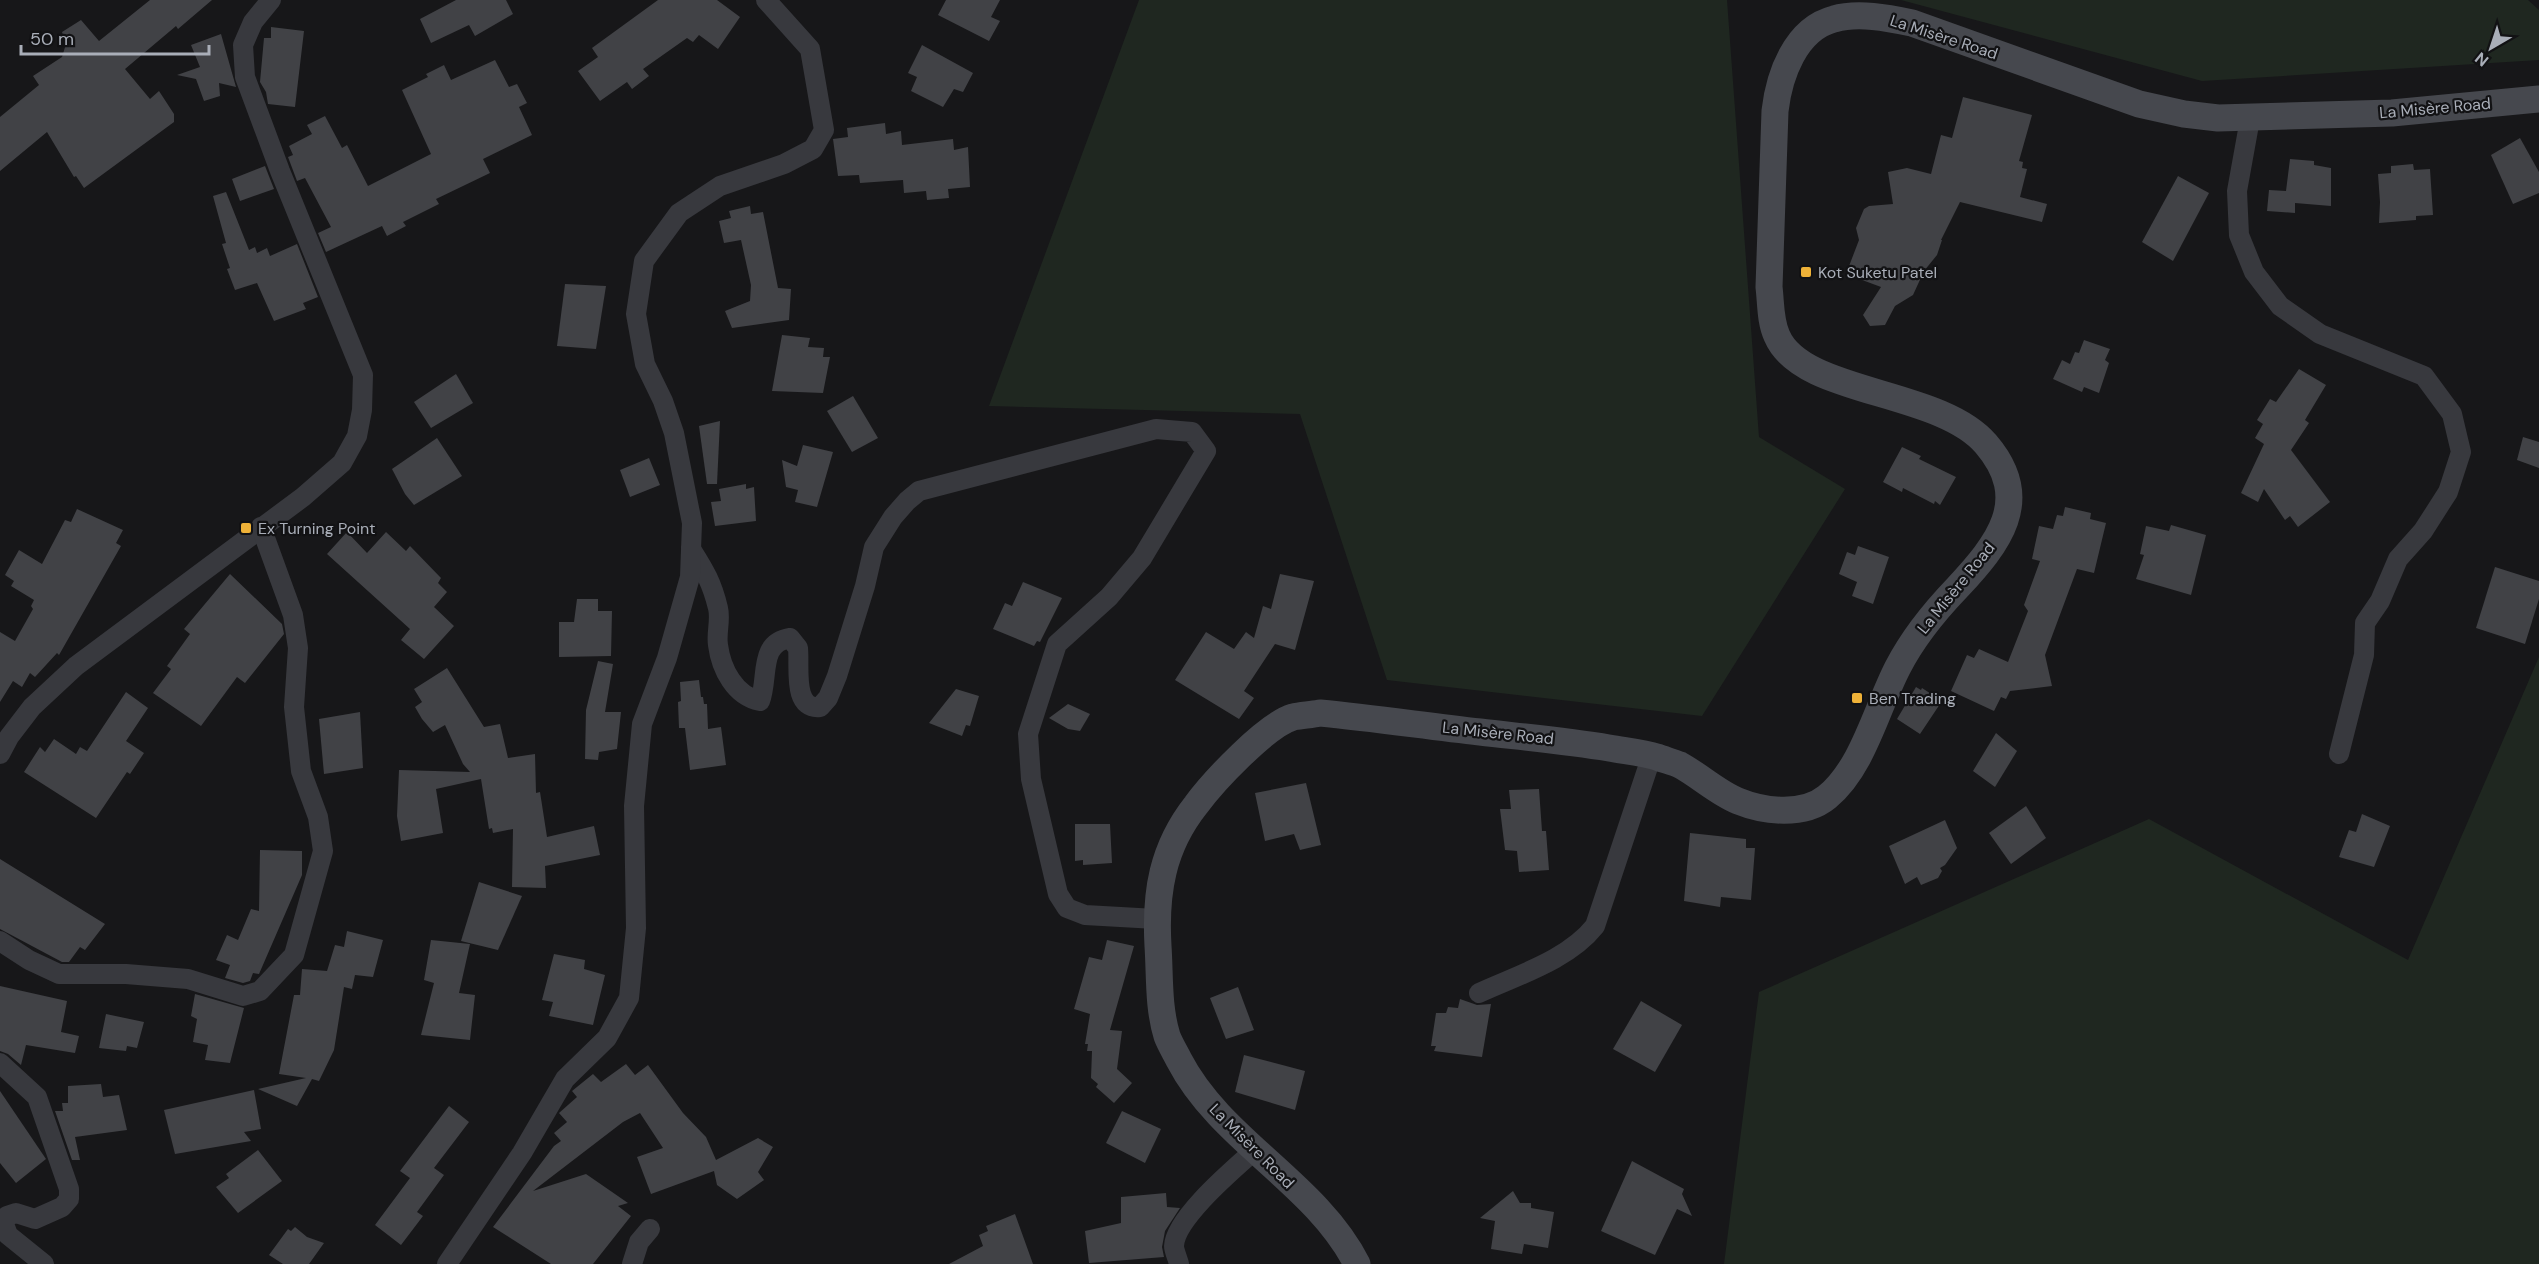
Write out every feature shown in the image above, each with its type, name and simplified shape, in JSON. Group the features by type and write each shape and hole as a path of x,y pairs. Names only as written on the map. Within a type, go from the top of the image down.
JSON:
{"main road":[{"name":"La Misère Road","path":"1357,1264 1348,1247 1317,1210 1212,1108 1188,1077 1167,1036 1160,1002 1156,919 1158,892 1168,854 1186,818 1203,795 1265,734 1291,718 1320,713 1553,739 1652,755 1679,765 1738,801 1761,807 1800,810 1828,796 1846,776 1910,645 1933,613 1978,565 1995,541 2007,517 2010,498 2007,475 1984,441 1947,416 1919,404 1817,372 1792,357 1777,337 1769,287 1775,111 1777,93 1788,62 1799,44 1816,28 1833,19 1885,17 1911,23 2139,104 2184,114 2218,118 2250,119 2392,113 2539,99"}],"street":[{"path":"0,754 9,737 32,707 76,666 303,496 342,463 357,436 362,410 363,375 280,171 245,76 243,45 253,22 271,0"},
{"path":"447,1264 522,1152 565,1079 607,1038 629,998 636,928 634,806 642,724 667,658 690,577 692,523 674,433 663,401 645,364 636,314 644,261 679,213 720,186 784,164 813,149 824,130 810,49 766,0"},
{"path":"2250,119 2237,190 2238,235 2254,272 2280,306 2320,334 2424,376 2452,414 2461,452 2448,492 2423,531 2398,559 2380,601 2365,623 2364,655 2339,754"},
{"path":"691,549 711,581 719,612 717,643 724,668 736,689 748,699 760,701 764,691 769,649 779,640 790,638 798,648 800,695 805,704 813,708 820,707 828,698 837,676 865,586 874,547 893,517 906,501 919,491 1156,429 1192,432 1206,451 1142,558 1109,597 1057,644 1028,734 1031,779 1058,894 1067,908 1085,915 1156,919"},
{"path":"0,941 29,960 59,974 126,974 188,979 243,996 260,992 294,955 323,851 318,817 301,771 294,707 298,648 293,615 261,527"},
{"path":"1479,993 1562,954 1584,940 1595,926 1652,755"},
{"path":"0,1063 37,1097 69,1189 69,1199 62,1208 35,1219 16,1213 7,1216 4,1224 9,1236 44,1264"},
{"path":"1179,1264 1174,1246 1180,1230 1211,1190 1255,1150"},
{"path":"632,1264 639,1242 650,1229"}],"shaded area":[{"path":"1139,0 1727,0 1759,437 1845,489 1702,716 1387,680 1300,414 989,406"},
{"path":"1901,0 2528,0 2539,10 2539,60 2202,81"},
{"path":"2539,657 2539,1264 1724,1264 1759,992 2149,819 2408,960"}],"building":[{"path":"150,0 212,0 178,29 176,26 125,69 150,99 159,91 174,114 174,122 84,188 76,176 74,177 47,132 0,171 0,117 39,85 33,76 62,57 66,44 62,32 81,20 99,41"},
{"path":"456,0 506,0 513,14 475,36 469,25 431,43 420,19"},
{"path":"658,0 717,0 740,17 718,49 699,35 693,42 687,38 643,69 649,76 632,89 627,82 600,101 578,71 598,57 592,48"},
{"path":"946,0 1000,0 991,17 1000,21 989,41 938,15"},
{"path":"271,27 304,31 295,107 268,104 266,92 260,82 264,38 271,38"},
{"path":"221,34 236,87 219,83 220,96 204,101 196,79 177,75 200,67 191,45"},
{"path":"922,45 973,73 963,92 954,89 943,107 911,91 917,77 908,73"},
{"path":"495,60 509,87 517,84 527,103 519,107 532,135 483,159 490,173 436,199 439,204 403,222 406,226 387,236 382,226 326,252 318,233 331,227 305,178 297,181 288,157 293,155 289,146 312,134 307,125 325,116 342,148 347,145 368,186 431,154 402,90 428,77 426,74 444,65 451,80"},
{"path":"1963,97 2032,115 2019,161 2023,162 2022,168 2027,169 2020,197 2047,204 2042,222 1960,202 1941,240 1937,255 1924,271 1913,295 1895,306 1885,325 1870,326 1863,315 1881,287 1846,274 1859,240 1856,228 1864,209 1869,206 1893,204 1888,172 1907,168 1931,174 1941,135 1952,138"},
{"path":"885,123 886,134 901,131 902,145 953,139 954,150 968,147 970,187 948,189 949,198 927,200 926,191 904,193 903,180 860,183 859,175 838,176 833,139 848,137 847,128"},
{"path":"2520,138 2539,172 2539,193 2513,204 2491,155"},
{"path":"2290,159 2314,161 2314,165 2331,168 2331,206 2295,203 2295,213 2267,211 2269,190 2286,191"},
{"path":"2413,164 2414,170 2430,169 2433,215 2416,216 2416,220 2379,223 2378,174 2391,173 2391,166"},
{"path":"265,166 274,189 240,201 232,179"},
{"path":"2178,176 2209,193 2173,261 2142,242"},
{"path":"226,192 249,250 255,247 257,253 267,248 270,256 297,244 318,297 303,303 306,309 274,321 257,283 235,290 227,269 230,268 222,244 226,243 213,196"},
{"path":"750,206 751,214 763,212 778,288 791,289 789,320 732,328 725,311 750,301 751,285 741,240 724,243 719,221 731,218 729,211"},
{"path":"565,284 606,286 596,349 557,346"},
{"path":"782,335 810,338 808,347 824,348 823,357 830,357 823,393 772,391"},
{"path":"2084,340 2110,349 2105,360 2109,363 2099,393 2084,387 2082,392 2053,379 2062,360 2070,364 2075,352 2079,353"},
{"path":"2299,369 2326,385 2305,420 2309,423 2291,450 2330,502 2298,527 2290,516 2285,520 2264,489 2258,502 2241,493 2264,444 2255,438 2263,424 2257,420 2270,399 2276,402"},
{"path":"456,374 473,403 431,428 414,402"},
{"path":"853,396 878,438 852,452 827,411"},
{"path":"720,421 717,484 707,484 699,426"},
{"path":"2523,437 2539,442 2539,468 2517,460"},
{"path":"437,438 462,476 414,505 405,494 392,469"},
{"path":"803,445 833,452 817,507 795,502 798,490 786,487 782,460 797,466"},
{"path":"1902,447 1921,456 1919,459 1956,477 1940,505 1903,488 1902,492 1883,482"},
{"path":"649,458 660,485 630,497 620,470"},
{"path":"746,484 746,489 754,487 756,521 715,526 711,502 721,501 719,489"},
{"path":"2065,507 2091,513 2090,519 2106,523 2094,573 2077,569 2045,655 2052,686 2010,691 2006,699 2001,697 1994,711 1951,691 1967,655 1974,658 1979,649 2008,662 2028,611 2024,605 2040,561 2032,559 2039,526 2053,529 2057,515 2063,516"},
{"path":"77,509 123,530 116,543 121,546 59,655 57,653 35,677 30,673 22,687 13,681 0,702 0,632 15,641 33,609 31,606 34,600 11,586 14,581 5,575 19,550 42,564 65,520 71,522"},
{"path":"2171,525 2206,535 2191,595 2136,579 2144,555 2140,554 2146,526 2169,531"},
{"path":"347,532 367,553 386,532 406,551 410,546 441,578 438,583 447,592 434,607 454,626 424,659 401,640 410,629 327,554"},
{"path":"1858,546 1889,557 1873,604 1852,596 1857,582 1839,574 1847,552 1855,555"},
{"path":"2495,567 2539,581 2539,599 2525,644 2476,628"},
{"path":"230,574 282,624 284,634 245,683 237,677 201,726 153,693 171,669 167,666 190,634 184,629"},
{"path":"1280,574 1314,581 1295,650 1275,644 1244,691 1254,698 1239,719 1175,680 1206,632 1234,649 1246,632 1254,638 1263,606 1271,609"},
{"path":"1023,582 1062,598 1040,642 1037,641 1034,646 993,629 1005,603 1012,606"},
{"path":"577,599 598,599 598,611 612,611 611,656 559,657 559,622 574,622"},
{"path":"598,661 613,664 605,712 621,712 617,749 599,752 598,760 585,759 586,710"},
{"path":"447,668 484,727 500,724 508,758 535,754 536,793 540,792 547,837 594,826 600,855 545,866 546,888 512,887 513,829 493,833 492,828 489,829 481,779 436,789 443,833 401,841 397,816 399,770 470,772 463,764 445,725 433,732 415,707 422,702 414,689"},
{"path":"699,680 701,697 703,697 704,704 707,704 708,729 721,727 726,765 690,770 685,728 679,728 680,682"},
{"path":"1916,687 1921,690 1922,688 1942,701 1920,734 1897,719"},
{"path":"956,689 979,696 970,726 966,725 962,736 929,723"},
{"path":"126,692 148,708 126,741 144,753 130,774 127,772 96,818 24,772 40,747 45,752 54,739 76,754 80,747 87,751"},
{"path":"1068,704 1090,714 1080,731 1068,729 1049,718"},
{"path":"360,712 363,768 324,774 319,719"},
{"path":"1996,733 2017,751 1995,787 1973,771"},
{"path":"1306,783 1321,845 1300,850 1294,834 1265,841 1255,793"},
{"path":"1539,789 1542,831 1546,831 1549,870 1519,872 1517,851 1505,850 1500,809 1511,809 1509,790"},
{"path":"2026,806 2046,838 2011,864 1989,833"},
{"path":"2362,814 2390,826 2374,867 2339,857 2349,830 2356,832"},
{"path":"1945,820 1957,848 1945,865 1940,868 1942,871 1938,878 1921,885 1917,877 1905,884 1889,846"},
{"path":"1075,824 1110,824 1112,863 1083,865 1083,860 1075,861"},
{"path":"1690,833 1746,839 1746,848 1755,848 1751,900 1721,897 1720,907 1684,901"},
{"path":"260,850 302,851 302,875 259,974 253,973 250,981 243,983 225,978 230,965 216,960 227,935 238,940 251,909 259,911"},
{"path":"0,859 105,924 85,950 80,947 69,962 62,962 0,929"},
{"path":"479,882 522,896 498,950 461,941"},
{"path":"347,931 383,940 373,977 355,975 352,989 344,987 334,1050 319,1081 312,1079 297,1106 258,1089 306,1078 279,1074 294,995 300,995 302,969 327,971 335,945 344,947"},
{"path":"431,940 470,944 459,993 475,995 470,1040 421,1035 434,983 424,980"},
{"path":"1107,940 1134,946 1110,1030 1122,1031 1117,1069 1132,1083 1114,1103 1096,1087 1098,1084 1091,1078 1092,1051 1087,1051 1088,1044 1085,1044 1090,1014 1074,1009 1089,957 1102,960"},
{"path":"554,954 585,960 584,969 605,975 593,1025 549,1016 553,1002 542,1000"},
{"path":"0,986 67,1001 61,1032 79,1036 75,1053 26,1045 21,1065 8,1054 0,1051"},
{"path":"1238,987 1254,1030 1226,1039 1210,998"},
{"path":"195,994 244,1008 230,1063 205,1060 208,1045 193,1042 197,1019 191,1016"},
{"path":"1460,999 1477,1005 1491,1004 1482,1057 1434,1051 1436,1046 1431,1046 1436,1013 1446,1013 1448,1007 1458,1008"},
{"path":"1641,1001 1682,1025 1655,1072 1613,1049"},
{"path":"106,1014 144,1022 137,1048 127,1046 126,1051 99,1048"},
{"path":"1244,1055 1305,1071 1295,1110 1235,1092"},
{"path":"626,1064 635,1075 648,1065 683,1113 706,1137 716,1160 758,1138 773,1147 758,1172 764,1180 737,1199 717,1185 714,1171 651,1194 637,1157 663,1148 640,1113 623,1122 533,1191 586,1174 628,1203 618,1206 631,1216 593,1264 551,1264 493,1227 554,1146 561,1141 554,1133 567,1122 559,1113 577,1097 572,1091 593,1074 601,1082"},
{"path":"101,1084 103,1097 119,1095 127,1130 75,1137 80,1160 72,1160 55,1111 63,1111 62,1103 68,1103 68,1086"},
{"path":"254,1090 261,1129 244,1132 251,1141 175,1154 164,1110"},
{"path":"0,1091 46,1159 16,1183 0,1163"},
{"path":"449,1106 469,1122 434,1168 444,1175 417,1212 423,1216 401,1245 375,1225 410,1178 400,1171"},
{"path":"1122,1111 1161,1129 1145,1163 1106,1143"},
{"path":"258,1150 282,1181 238,1213 216,1187 229,1178 226,1174"},
{"path":"1632,1161 1684,1189 1682,1194 1692,1216 1677,1209 1655,1255 1601,1231"},
{"path":"1513,1191 1520,1203 1531,1203 1531,1208 1554,1212 1548,1248 1524,1244 1522,1254 1491,1249 1495,1221 1480,1218"},
{"path":"1166,1193 1167,1207 1180,1208 1165,1231 1162,1247 1164,1257 1089,1263 1085,1231 1121,1223 1121,1197"},
{"path":"1015,1214 1033,1264 949,1264 983,1246 979,1235 988,1231 986,1226"},
{"path":"295,1227 307,1237 324,1243 309,1264 283,1264 269,1255 288,1229 291,1231"}],"place":[{"name":"Kot Suketu Patel","path":"1806,272"},
{"name":"Ex Turning Point","path":"246,528"},
{"name":"Ben Trading","path":"1857,698"}]}
